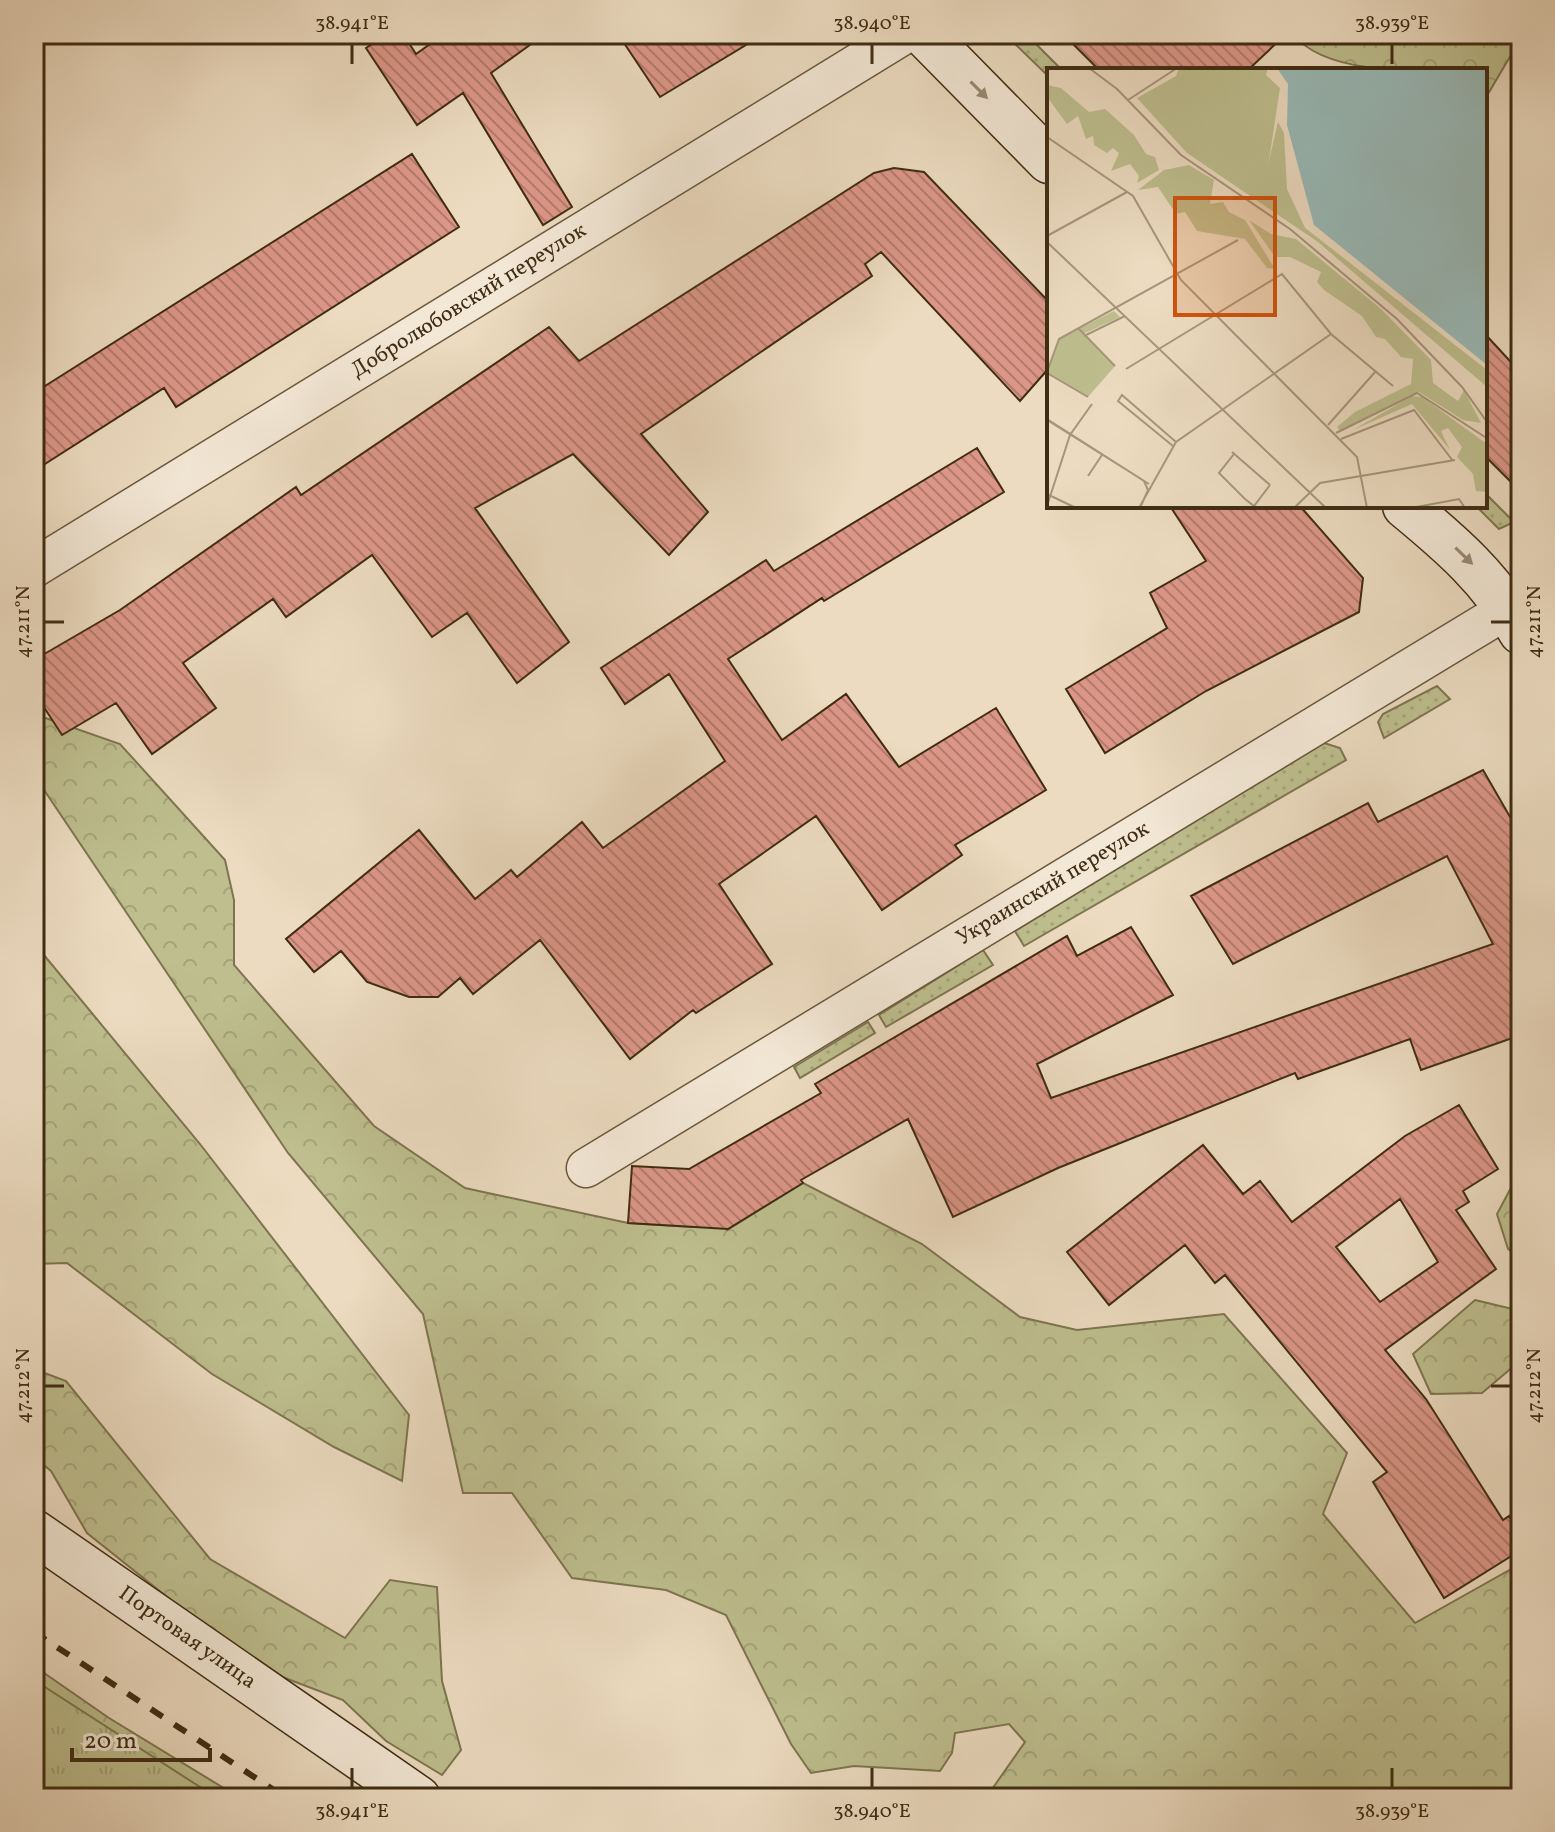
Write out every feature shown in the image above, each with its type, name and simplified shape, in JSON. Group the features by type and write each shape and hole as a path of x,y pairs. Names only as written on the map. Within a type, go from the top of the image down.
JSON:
{"street":[{"name":"Добролюбовский переулок","path":"34,568 905,34"},
{"path":"924,34 1047,159"},
{"path":"1407,508 1467,558 1516,613"},
{"name":"Украинский переулок","path":"586,1168 1516,613"},
{"name":"Портовая улица","path":"34,1532 418,1798"}],"green space":[{"path":"1017,34 1026,34 1060,68 1047,68 1047,75 1011,40"},
{"path":"1293,34 1398,34 1404,42 1422,34 1521,34 1487,96 1487,68 1375,68 1330,59 1309,48"},
{"path":"1487,495 1514,522 1499,529 1478,508 1487,508"},
{"path":"1437,686 1450,699 1384,738 1378,722 1383,714"},
{"path":"34,714 120,744 225,860 234,900 234,965 374,1126 465,1188 628,1223 693,1227 697,1181 727,1230 803,1183 922,1244 1020,1317 1077,1330 1224,1314 1347,1453 1323,1514 1415,1623 1513,1568 1521,1581 1521,1798 990,1798 990,1792 1025,1742 1009,1724 955,1733 952,1753 940,1771 854,1766 811,1773 791,1744 726,1615 666,1590 572,1578 512,1493 463,1493 423,1314 288,1153 34,775"},
{"path":"1324,743 1340,748 1346,760 1024,946 1015,931"},
{"path":"34,943 200,1144 409,1415 402,1481 334,1447 212,1374 67,1263 34,1264"},
{"path":"983,950 993,965 886,1027 879,1015"},
{"path":"868,1022 875,1033 800,1078 794,1067"},
{"path":"1521,1169 1521,1259 1508,1249 1497,1214"},
{"path":"1475,1300 1521,1311 1521,1360 1482,1393 1431,1394 1413,1354"},
{"path":"34,1369 66,1381 210,1559 345,1638 390,1580 437,1587 442,1681 461,1750 442,1775 386,1741 343,1700 272,1673 186,1612 87,1533 51,1471 34,1457"},
{"path":"34,1666 109,1718 240,1798 142,1798 34,1712"},
{"path":"34,1680 217,1798 39,1798 44,1772 34,1764"}],"building":[{"path":"387,34 403,34 416,54 444,34 545,34 491,73 572,207 543,225 463,93 417,125 366,48"},
{"path":"618,34 764,34 660,97"},
{"path":"1063,34 1286,34 1250,68 1097,68"},
{"path":"412,154 459,227 176,407 164,388 34,471 34,393"},
{"path":"894,168 924,172 1047,300 1047,370 1020,401 881,252 865,264 872,276 641,434 708,512 669,555 573,454 475,508 569,642 517,683 467,613 432,637 372,555 286,617 273,599 183,663 216,708 152,754 116,703 62,735 34,692 34,660 120,610 296,487 301,495 549,327 579,361 874,173"},
{"path":"1487,336 1521,373 1521,492 1487,458"},
{"path":"977,448 1004,492 824,601 822,598 728,659 782,740 846,694 899,767 996,708 1046,790 955,845 962,855 882,910 816,816 719,884 772,964 696,1013 693,1010 630,1059 540,940 473,994 460,978 438,997 409,997 367,982 341,951 314,972 286,939 419,830 475,899 511,870 517,877 582,822 603,848 725,761 669,674 625,704 601,668 766,560 774,571"},
{"path":"1171,508 1302,508 1363,578 1359,612 1206,691 1105,753 1066,689 1167,628 1150,593 1206,561"},
{"path":"1483,770 1521,836 1521,1035 1421,1070 1410,1039 1298,1079 1295,1073 1058,1168 953,1217 908,1119 801,1180 803,1183 728,1229 628,1223 632,1166 689,1169 821,1093 815,1084 1067,936 1077,956 1131,927 1173,995 1037,1064 1051,1098 1493,944 1447,856 1233,964 1191,896 1368,803 1378,822"},
{"path":"1459,1105 1498,1169 1463,1191 1469,1202 1456,1210 1496,1269 1385,1350 1426,1399 1503,1520 1509,1516 1521,1535 1521,1550 1444,1598 1373,1482 1387,1472 1225,1275 1215,1283 1185,1245 1109,1305 1067,1252 1203,1145 1243,1194 1260,1181 1292,1222 1405,1136","holes":["1400,1199 1438,1262 1380,1302 1336,1247"]}],"railway":[{"path":"34,1632 286,1798"}]}
